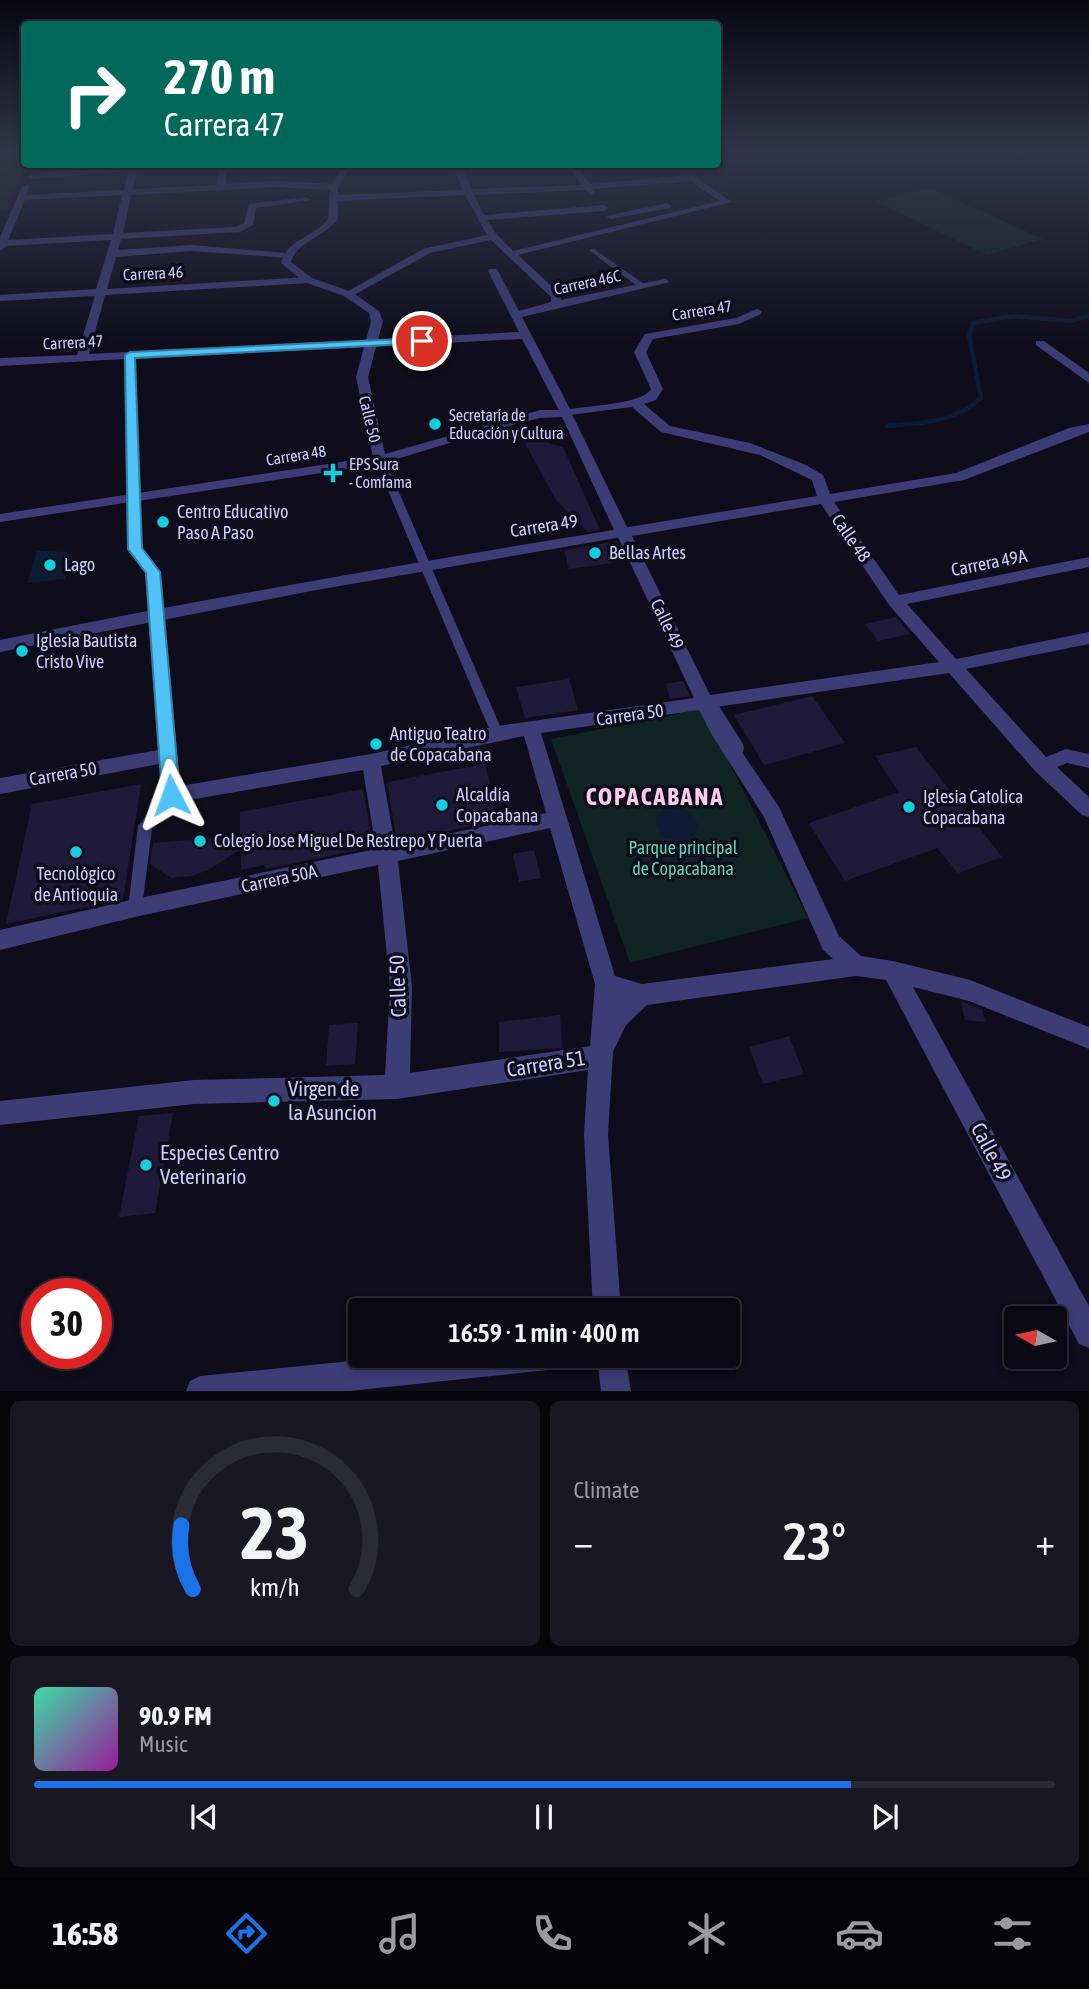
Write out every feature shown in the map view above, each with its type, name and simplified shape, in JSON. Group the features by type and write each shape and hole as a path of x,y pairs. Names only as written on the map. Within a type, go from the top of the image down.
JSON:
{"street":[{"path":"13,218 1,245 237,230 248,225 249,218"},
{"path":"82,357 121,218"},
{"path":"110,254 191,248 286,256 327,228 333,218"},
{"path":"481,218 493,237 556,296 556,304"},
{"path":"613,218 623,229"},
{"path":"512,254 666,218"},
{"path":"348,294 426,251 493,237"},
{"path":"592,250 643,286"},
{"name":"Calle 50","path":"286,256 286,263 293,270 308,279 348,294 374,311 377,320 362,377 380,460 497,733"},
{"name":"Calle 49","path":"493,271 709,704 718,730 772,813 817,916 839,953 856,966"},
{"name":"Carrera 46","path":"0,298 308,279"},
{"name":"Carrera 46C","path":"517,315 556,304 665,282"},
{"name":"Carrera 47","path":"634,403 652,397 657,389 640,352 649,335 739,321 757,312"},
{"name":"Carrera 47","path":"0,362 525,335"},
{"path":"1040,343 1089,379"},
{"path":"130,355 135,549 153,572 171,795 145,826 135,908"},
{"name":"Carrera 48","path":"0,518 380,460 488,426 540,414 634,403"},
{"name":"Calle 48","path":"634,403 646,410 666,429 753,449 808,471 818,478 825,500 895,601 1042,766 1089,808"},
{"name":"Carrera 49","path":"0,646 157,613 424,564 959,477 1074,431 1089,428"},
{"name":"Carrera 49A","path":"895,601 1089,562"},
{"name":"Carrera 50","path":"171,795 371,761 497,733 709,704 953,666 1089,638"},
{"path":"531,730 606,984 596,1134 606,1298"},
{"name":"Carrera 50","path":"0,786 168,755"},
{"path":"1042,766 1066,756 1089,761"},
{"name":"Calle 50","path":"371,761 387,857 401,987 397,1087"},
{"name":"Carrera 50A","path":"0,940 135,908 558,819"},
{"path":"606,984 642,995 856,966 893,971 970,991 1089,1038"},
{"name":"Calle 49","path":"893,971 1089,1334"},
{"name":"Carrera 51","path":"0,1114 194,1092 397,1087 601,1056 618,1017 642,995"},
{"path":"200,1391 429,1368"},
{"path":"613,1368 616,1391"}],"green space":[{"path":"910,218 996,218 1043,239 987,255"},
{"name":"Parque principal de Copacabana","path":"702,709 808,918 630,963 551,739"}],"water":[{"name":"Lago","path":"37,551 68,552 65,579 27,583"},
{"path":"667,808 681,808 693,815 698,824 695,835 685,841 664,838 656,822 659,814"}],"building":[{"path":"541,425 551,444 563,447 600,530 588,532 556,500 520,434"},
{"name":"Bellas Artes","path":"617,541 626,561 569,569 564,550"},
{"path":"896,617 910,634 878,641 865,624"},
{"path":"569,679 578,710 525,718 516,687"},
{"path":"683,681 690,696 670,699 666,684"},
{"path":"812,696 845,743 764,765 734,715"},
{"name":"Iglesia Catolica Copacabana","path":"916,747 1002,857 958,873 937,848 845,881 809,823 899,792 875,756"},
{"name":"Alcaldía Copacabana","path":"485,764 499,820 397,842 387,782"},
{"name":"Tecnológico de Antioquia","path":"141,784 123,899 6,924 32,804"},
{"path":"363,789 373,847 265,869 264,865 241,870 241,849 210,869 192,876 171,878 150,864 153,843 240,836 240,812"},
{"path":"534,850 541,878 519,882 513,854"},
{"path":"961,1002 982,1009 985,1022 965,1020"},
{"path":"560,1015 562,1048 499,1052 499,1022"},
{"path":"358,1023 355,1064 326,1066 329,1025"},
{"path":"789,1036 804,1074 763,1084 749,1047"},
{"name":"Especies Centro Veterinario","path":"173,1113 155,1213 119,1217 139,1116"}],"waterway":[{"path":"887,426 949,417 981,398 969,335 973,323 1014,316 1072,321 1089,315"}],"place":[{"name":"Secretaría de Educación y Cultura","path":"435,424"},
{"name":"EPS Sura - Comfama","path":"333,473"},
{"name":"Centro Educativo Paso A Paso","path":"163,522"},
{"name":"Bellas Artes","path":"595,553"},
{"name":"Lago","path":"50,565"},
{"name":"Iglesia Bautista Cristo Vive","path":"22,651"},
{"name":"Antiguo Teatro de Copacabana","path":"376,744"},
{"name":"Alcaldía Copacabana","path":"442,805"},
{"name":"Iglesia Catolica Copacabana","path":"909,807"},
{"name":"Colegio Jose Miguel De Restrepo Y Puerta","path":"200,841"},
{"name":"Tecnológico de Antioquia","path":"76,852"},
{"name":"Virgen de la Asuncion","path":"274,1101"},
{"name":"Especies Centro Veterinario","path":"146,1165"}],"district":[{"name":"COPACABANA","path":"655,797"}],"route":[{"path":"171,795 153,572 135,549 130,355 422,341"}]}
